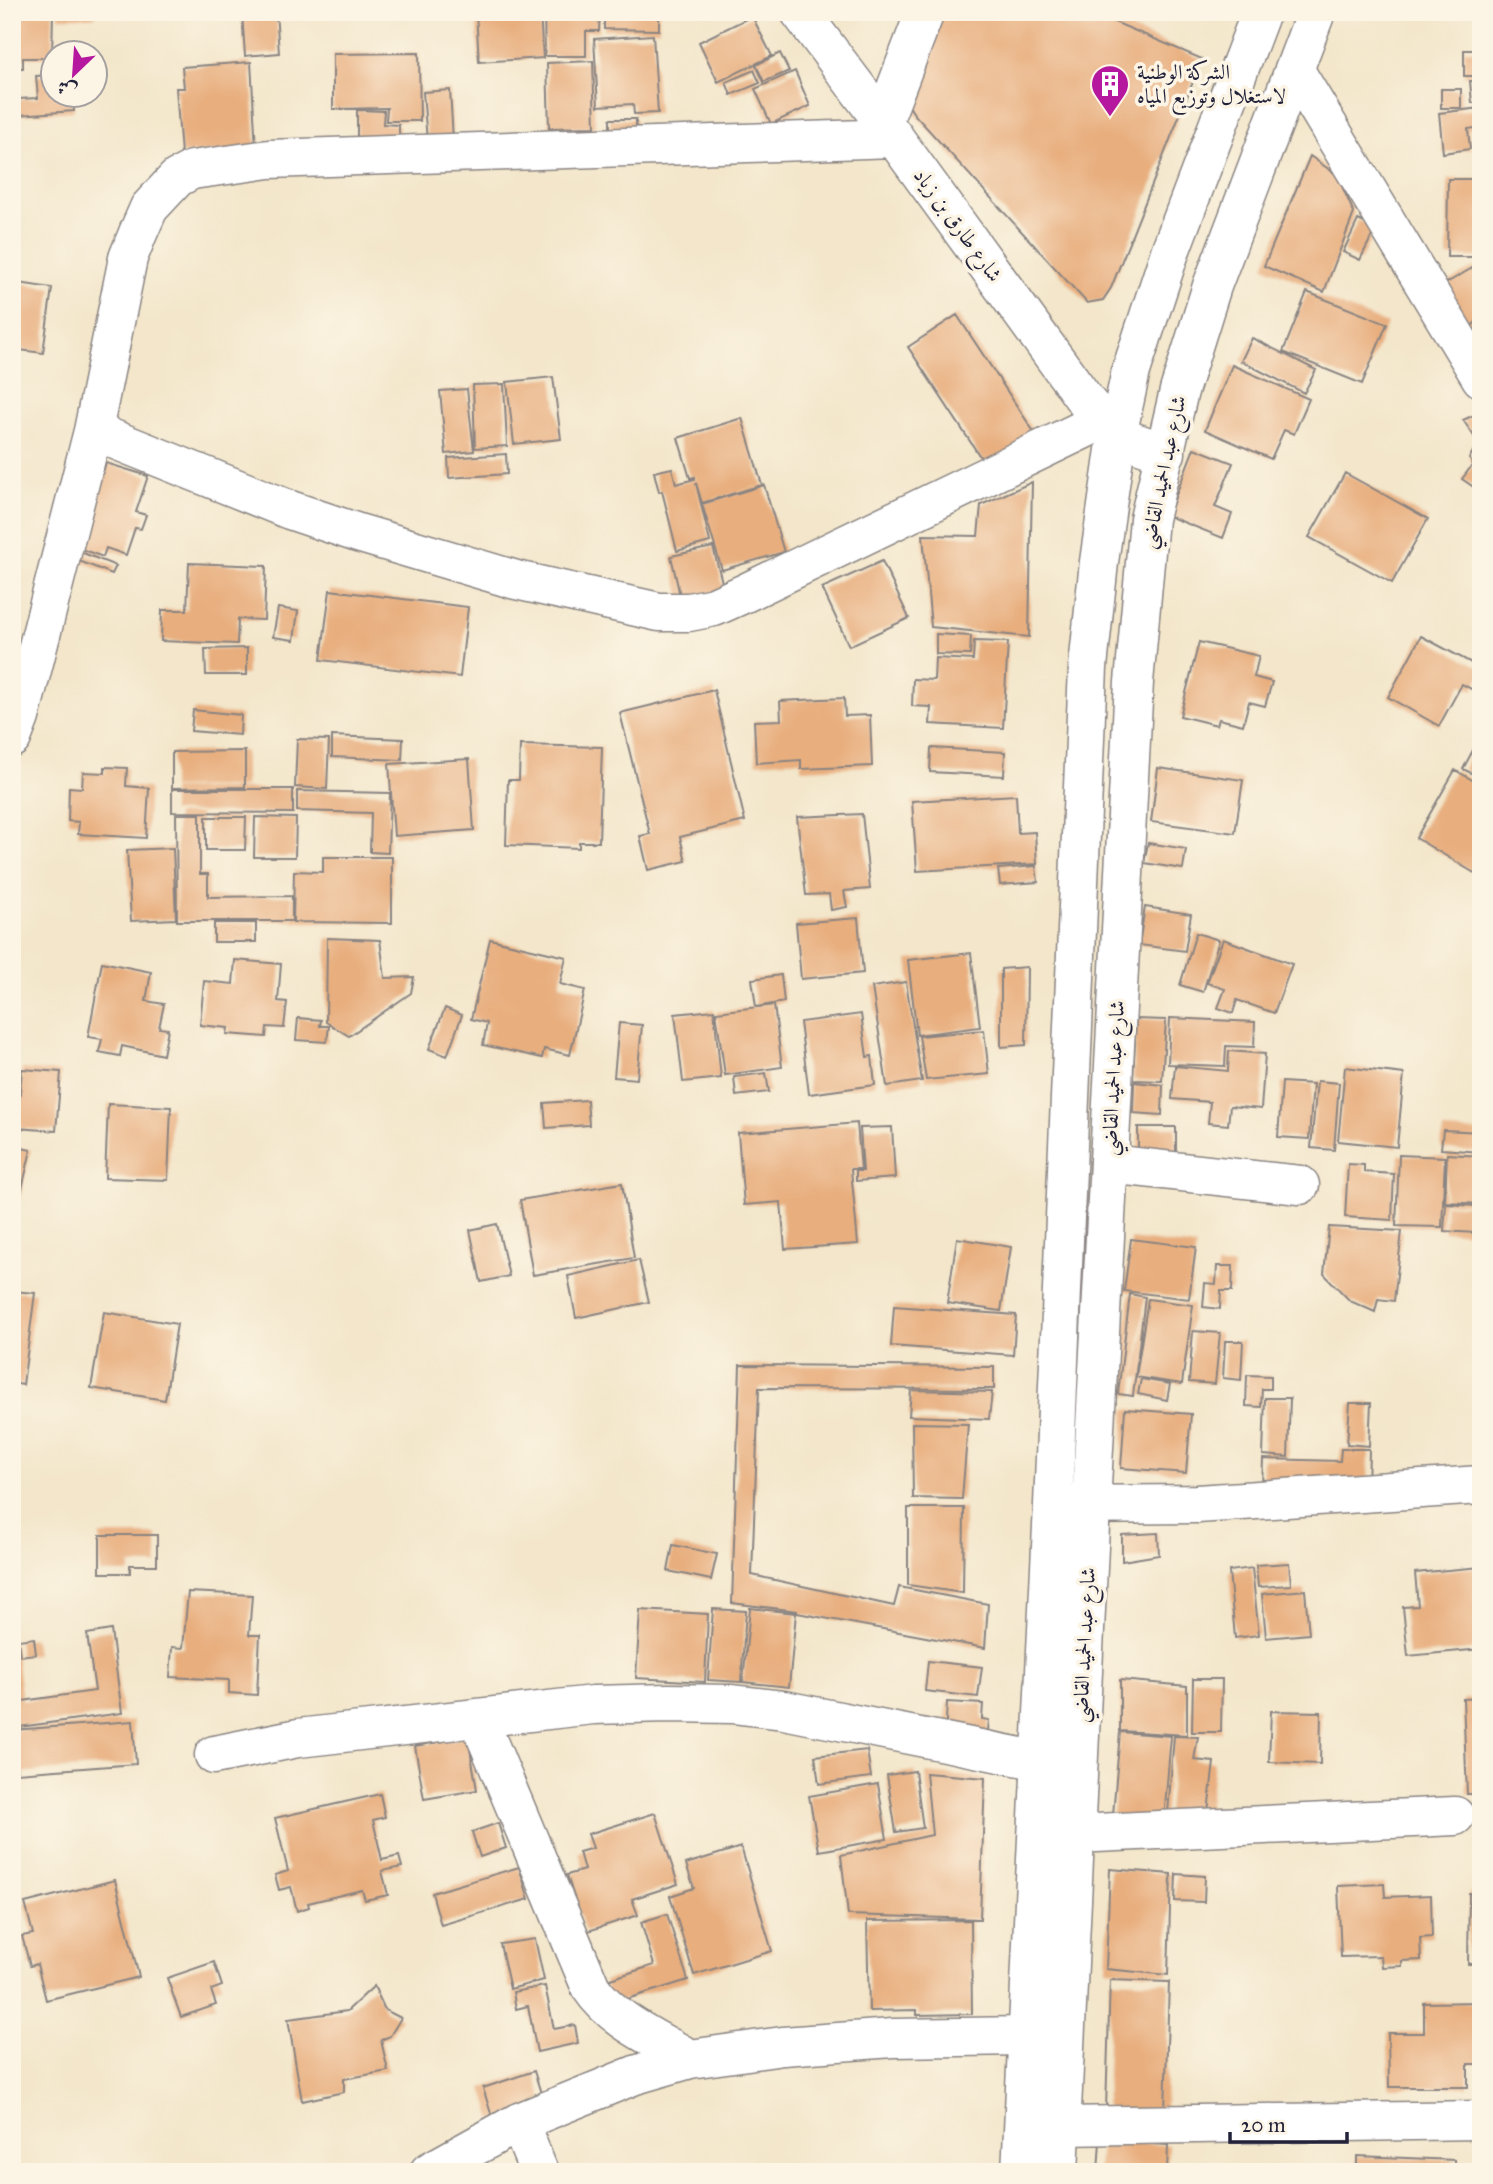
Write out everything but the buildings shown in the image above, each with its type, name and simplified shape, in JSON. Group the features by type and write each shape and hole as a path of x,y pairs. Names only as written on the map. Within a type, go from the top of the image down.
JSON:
{"street":[{"name":"شارع طارق بن زياد","path":"800,12 1080,393 1110,428"},
{"path":"12,738 20,717 93,431 128,258 149,208 177,178 192,170 269,159 889,130 925,12"},
{"name":"شارع عبد الحميد القاضي","path":"1021,2172 1053,1504 1088,667 1110,428 1171,249 1261,12"},
{"name":"شارع عبد الحميد القاضي","path":"1059,2172 1134,682 1149,519 1180,391 1212,286 1316,12"},
{"path":"1294,69 1481,378"},
{"path":"93,431 265,500 358,533 516,580 659,612 689,612 714,607 1110,428 1166,453"},
{"path":"1109,1164 1300,1185"},
{"path":"1053,1504 1197,1504 1481,1485"},
{"path":"214,1755 298,1738 593,1705 732,1704 784,1710 1041,1761"},
{"path":"478,1718 592,1988 604,2004 618,2015 690,2059"},
{"path":"1075,1834 1455,1816"},
{"path":"429,2172 519,2122 635,2075 690,2059 783,2046 893,2038 1028,2036"},
{"path":"1061,2126 1481,2120"},
{"path":"519,2122 539,2172"}],"place":[{"name":"الشركة الوطنية لاستغلال وتوزيع المياه","path":"1110,118"}]}
